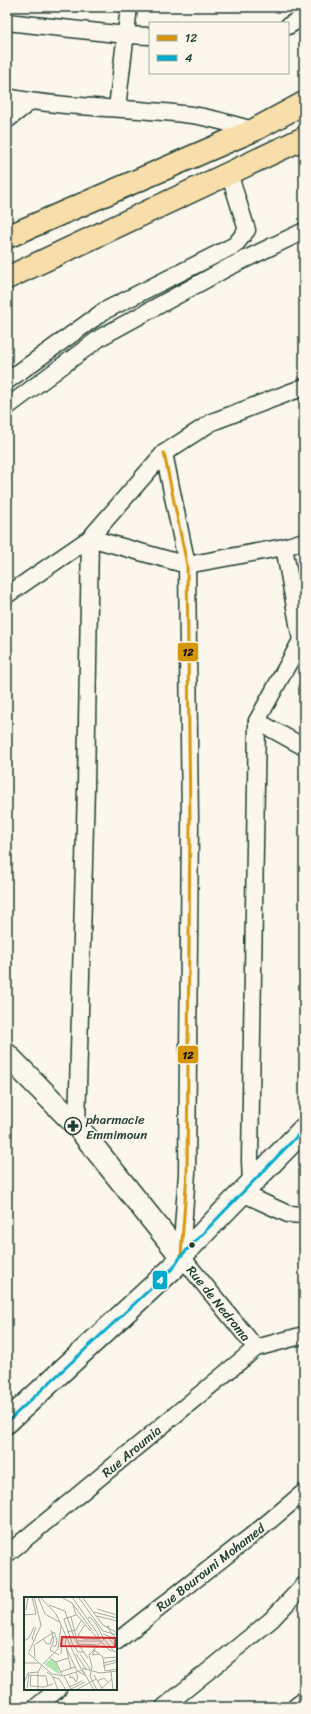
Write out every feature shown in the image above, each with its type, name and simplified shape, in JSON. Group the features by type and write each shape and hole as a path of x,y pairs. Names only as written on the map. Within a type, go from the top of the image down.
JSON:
{"main road":[{"path":"7,237 254,130 304,103"},
{"path":"7,278 304,138"}],"street":[{"path":"117,108 129,7"},
{"path":"289,25 303,17"},
{"path":"7,22 126,35 149,36"},
{"path":"7,97 30,102 194,115 254,130"},
{"path":"7,120 30,102"},
{"path":"7,381 104,311 236,245 247,230 229,173"},
{"path":"7,408 101,337 229,266 304,231"},
{"path":"7,595 90,538 164,453 212,422 304,386"},
{"path":"164,453 187,565 190,822 187,1157 181,1256"},
{"path":"90,538 187,565 304,541"},
{"path":"77,1126 86,788 90,538"},
{"path":"247,1188 250,1160 257,721 303,639 284,546"},
{"path":"257,721 304,747"},
{"path":"7,1056 77,1126 181,1256"},
{"path":"7,1422 174,1267 181,1256 304,1128"},
{"path":"247,1188 288,1214 304,1215"},
{"name":"Rue de Nedroma","path":"181,1256 256,1348 304,1335"},
{"name":"Rue Aroumia","path":"7,1554 256,1348"},
{"name":"Rue Bourouni Mohamed","path":"117,1641 260,1529 304,1492"},
{"path":"164,1707 271,1620 304,1585"},
{"path":"36,1707 57,1690"},
{"path":"295,1707 304,1700"}],"transit line":[{"name":"12","path":"164,453 187,565 190,822 187,1173 181,1256"},
{"name":"4","path":"7,1422 174,1267 181,1256 304,1129"}],"place":[{"name":"pharmacie Emmimoun","path":"73,1126"}]}
